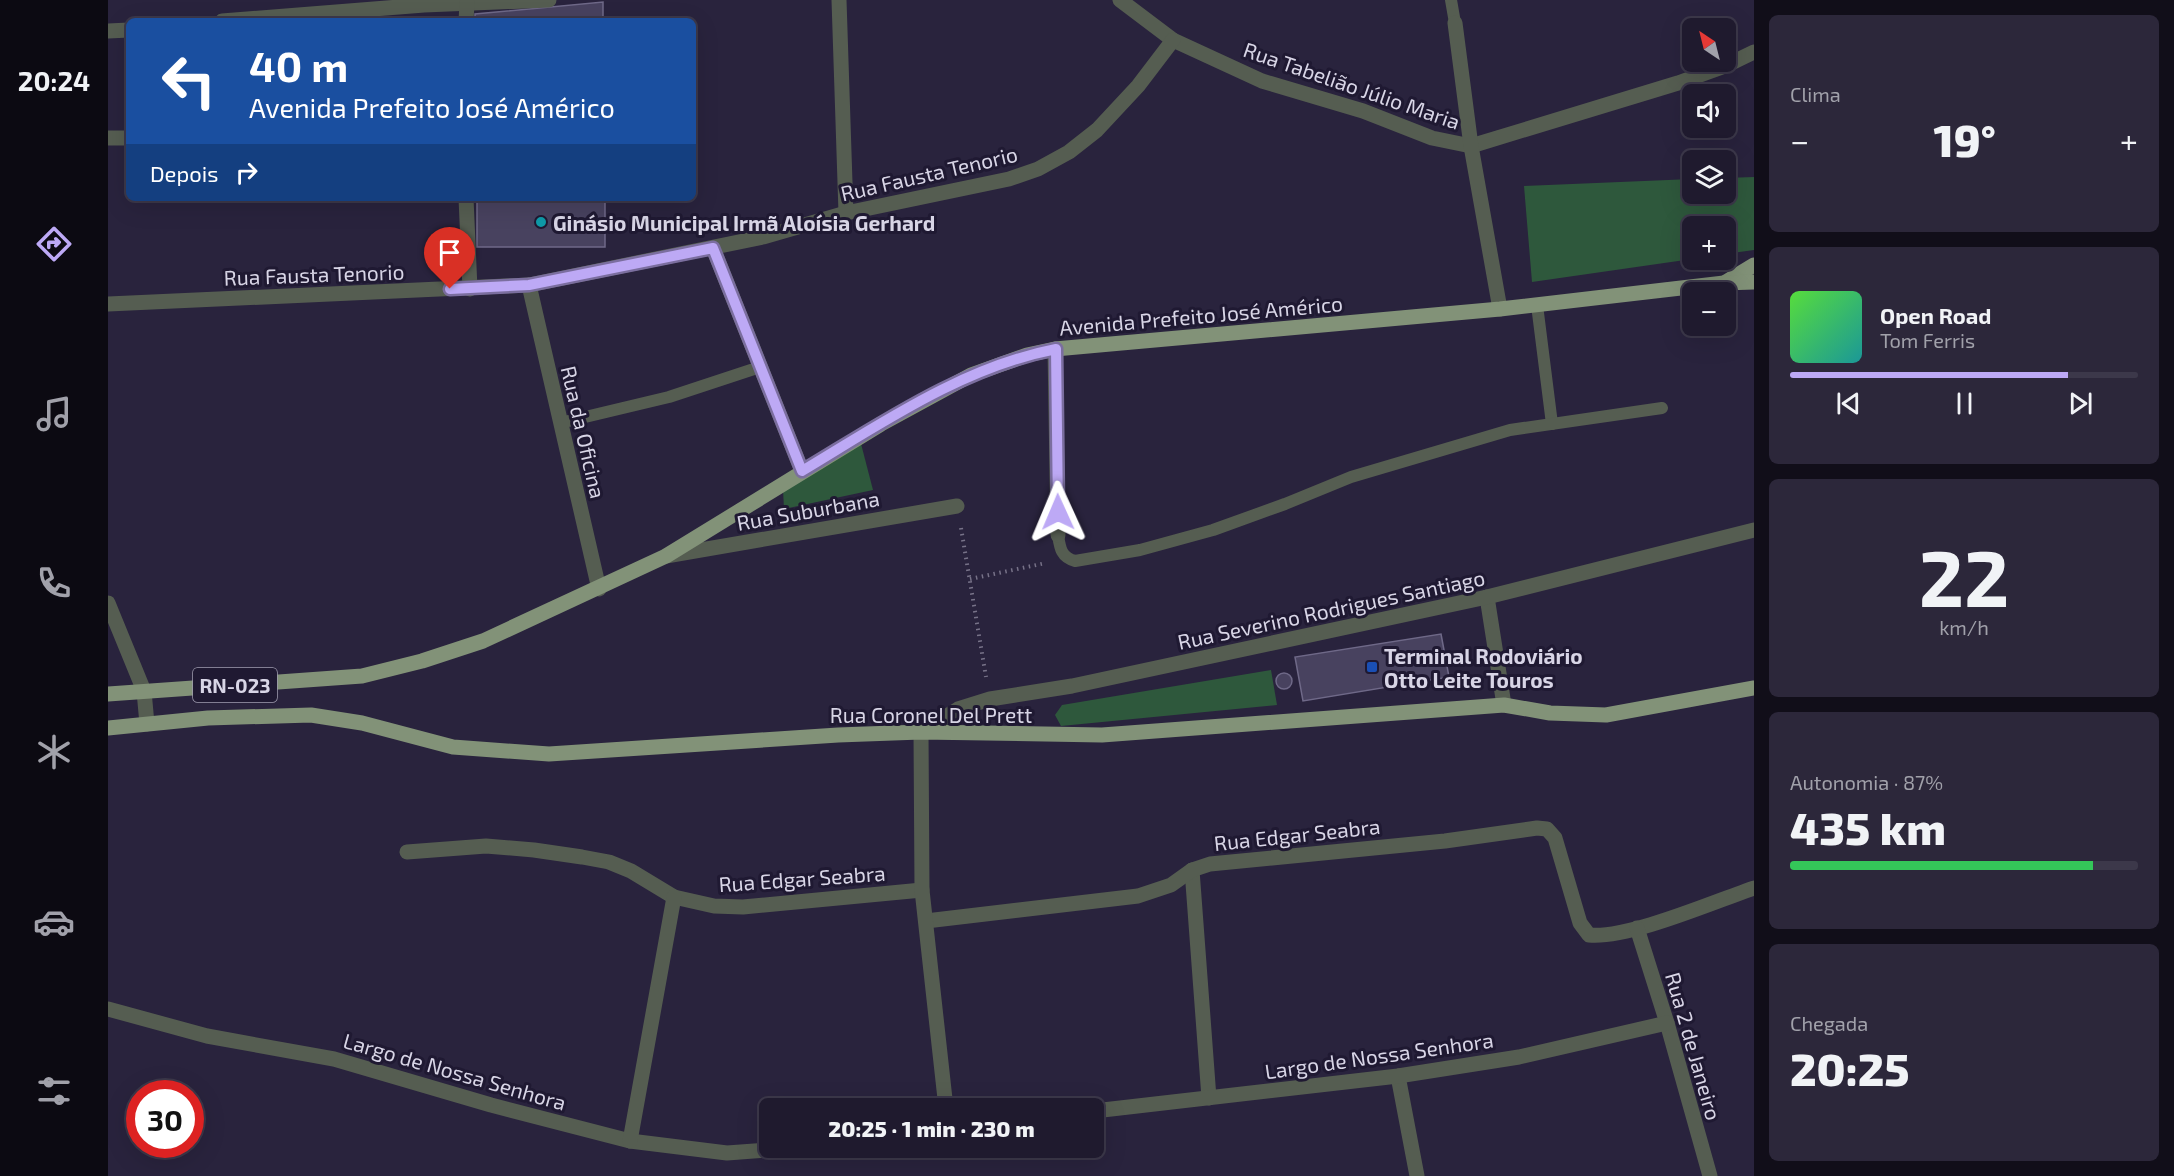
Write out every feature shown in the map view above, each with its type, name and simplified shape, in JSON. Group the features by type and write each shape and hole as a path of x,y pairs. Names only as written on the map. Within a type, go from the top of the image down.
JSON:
{"main road":[{"name":"Avenida Prefeito José Américo","path":"1726,282 1754,265"},
{"name":"Avenida Prefeito José Américo","path":"1736,283 1754,282"},
{"name":"Avenida Prefeito José Américo","path":"144,691 362,676 422,661 483,641 666,556 881,424 971,375 1006,361 1056,349 1500,309 1682,288"},
{"name":"Rua Coronel Del Prett","path":"108,728 270,715 311,715 362,723 453,747 549,754 838,735 921,732 1102,735 1504,705 1550,713 1606,715 1754,688"},
{"name":"RN-023","path":"108,694 144,691"}],"street":[{"path":"263,18 467,3 549,0"},
{"path":"839,0 846,213"},
{"name":"Rua Tabelião Júlio Maria","path":"1120,0 1173,39 1262,81 1363,111 1432,138 1472,146 1678,83 1725,66 1754,52"},
{"path":"466,18 467,3"},
{"path":"1455,23 1472,146 1500,309"},
{"path":"108,32 126,30"},
{"name":"Rua Fausta Tenorio","path":"108,304 529,285 764,237 846,213 1009,179 1038,169 1068,152 1096,130 1138,86 1173,39"},
{"path":"108,138 126,138"},
{"path":"466,201 470,289"},
{"path":"713,248 802,471"},
{"name":"Rua da Oficina","path":"529,285 599,589"},
{"path":"1056,349 1058,535"},
{"name":"Rua Suburbana","path":"666,556 957,506"},
{"name":"Rua Severino Rodrigues Santiago","path":"921,732 958,710 990,699 1072,686 1487,597 1754,530"},
{"path":"1487,597 1504,705"},
{"path":"108,603 144,691 147,724"},
{"path":"921,732 922,890 945,1098"},
{"name":"Rua Edgar Seabra","path":"926,921 1138,896 1172,885 1192,870 1223,862 1445,841 1537,828 1547,829 1555,838 1580,923 1589,934 1601,936 1637,928"},
{"name":"Rua Edgar Seabra","path":"407,852 486,846 582,857 609,862 631,871 674,897 714,906 743,907 922,890"},
{"path":"1192,870 1209,1098"},
{"path":"1637,928 1754,888"},
{"path":"630,1141 674,897"},
{"name":"Rua 2 de Janeiro","path":"1637,928 1667,1023 1710,1176"},
{"name":"Largo de Nossa Senhora","path":"108,1009 207,1036 334,1059 491,1105 630,1141 727,1153 759,1151"},
{"name":"Largo de Nossa Senhora","path":"1104,1110 1398,1076 1518,1058 1667,1023"},
{"path":"1398,1076 1417,1176"}],"lane":[{"path":"1451,0 1455,23"},
{"path":"1537,305 1552,423"},
{"path":"560,423 669,397 760,367"},
{"path":"1058,535 1060,550 1068,559 1091,560 1140,550 1213,530 1372,470 1510,430 1662,408"}],"path":[{"path":"957,506 990,699"},
{"path":"970,579 1068,559"}],"green space":[{"path":"1754,177 1754,250 1736,252 1736,216 1682,216 1682,260 1532,282 1524,186 1682,179 1682,204 1736,204 1736,178"},
{"path":"859,436 873,490 784,509 783,489"},
{"path":"1271,670 1277,705 1061,726 1055,715 1062,705"}],"building":[{"path":"603,2 603,18 475,18 475,14"},
{"name":"Ginásio Municipal Irmã Aloísia Gerhard","path":"477,201 605,201 605,247 477,247"},
{"name":"Terminal Rodoviário Otto Leite Touros","path":"1441,634 1449,677 1303,701 1295,657"},
{"path":"1281,673 1287,673 1292,681 1290,687 1281,689 1276,684 1276,678"}],"place":[{"name":"Ginásio Municipal Irmã Aloísia Gerhard","path":"541,222"},
{"name":"Terminal Rodoviário Otto Leite Touros","path":"1372,667"}],"route":[{"path":"450,289 529,285 713,248 802,471 881,424 971,375 996,364 1056,349 1058,512"}]}
